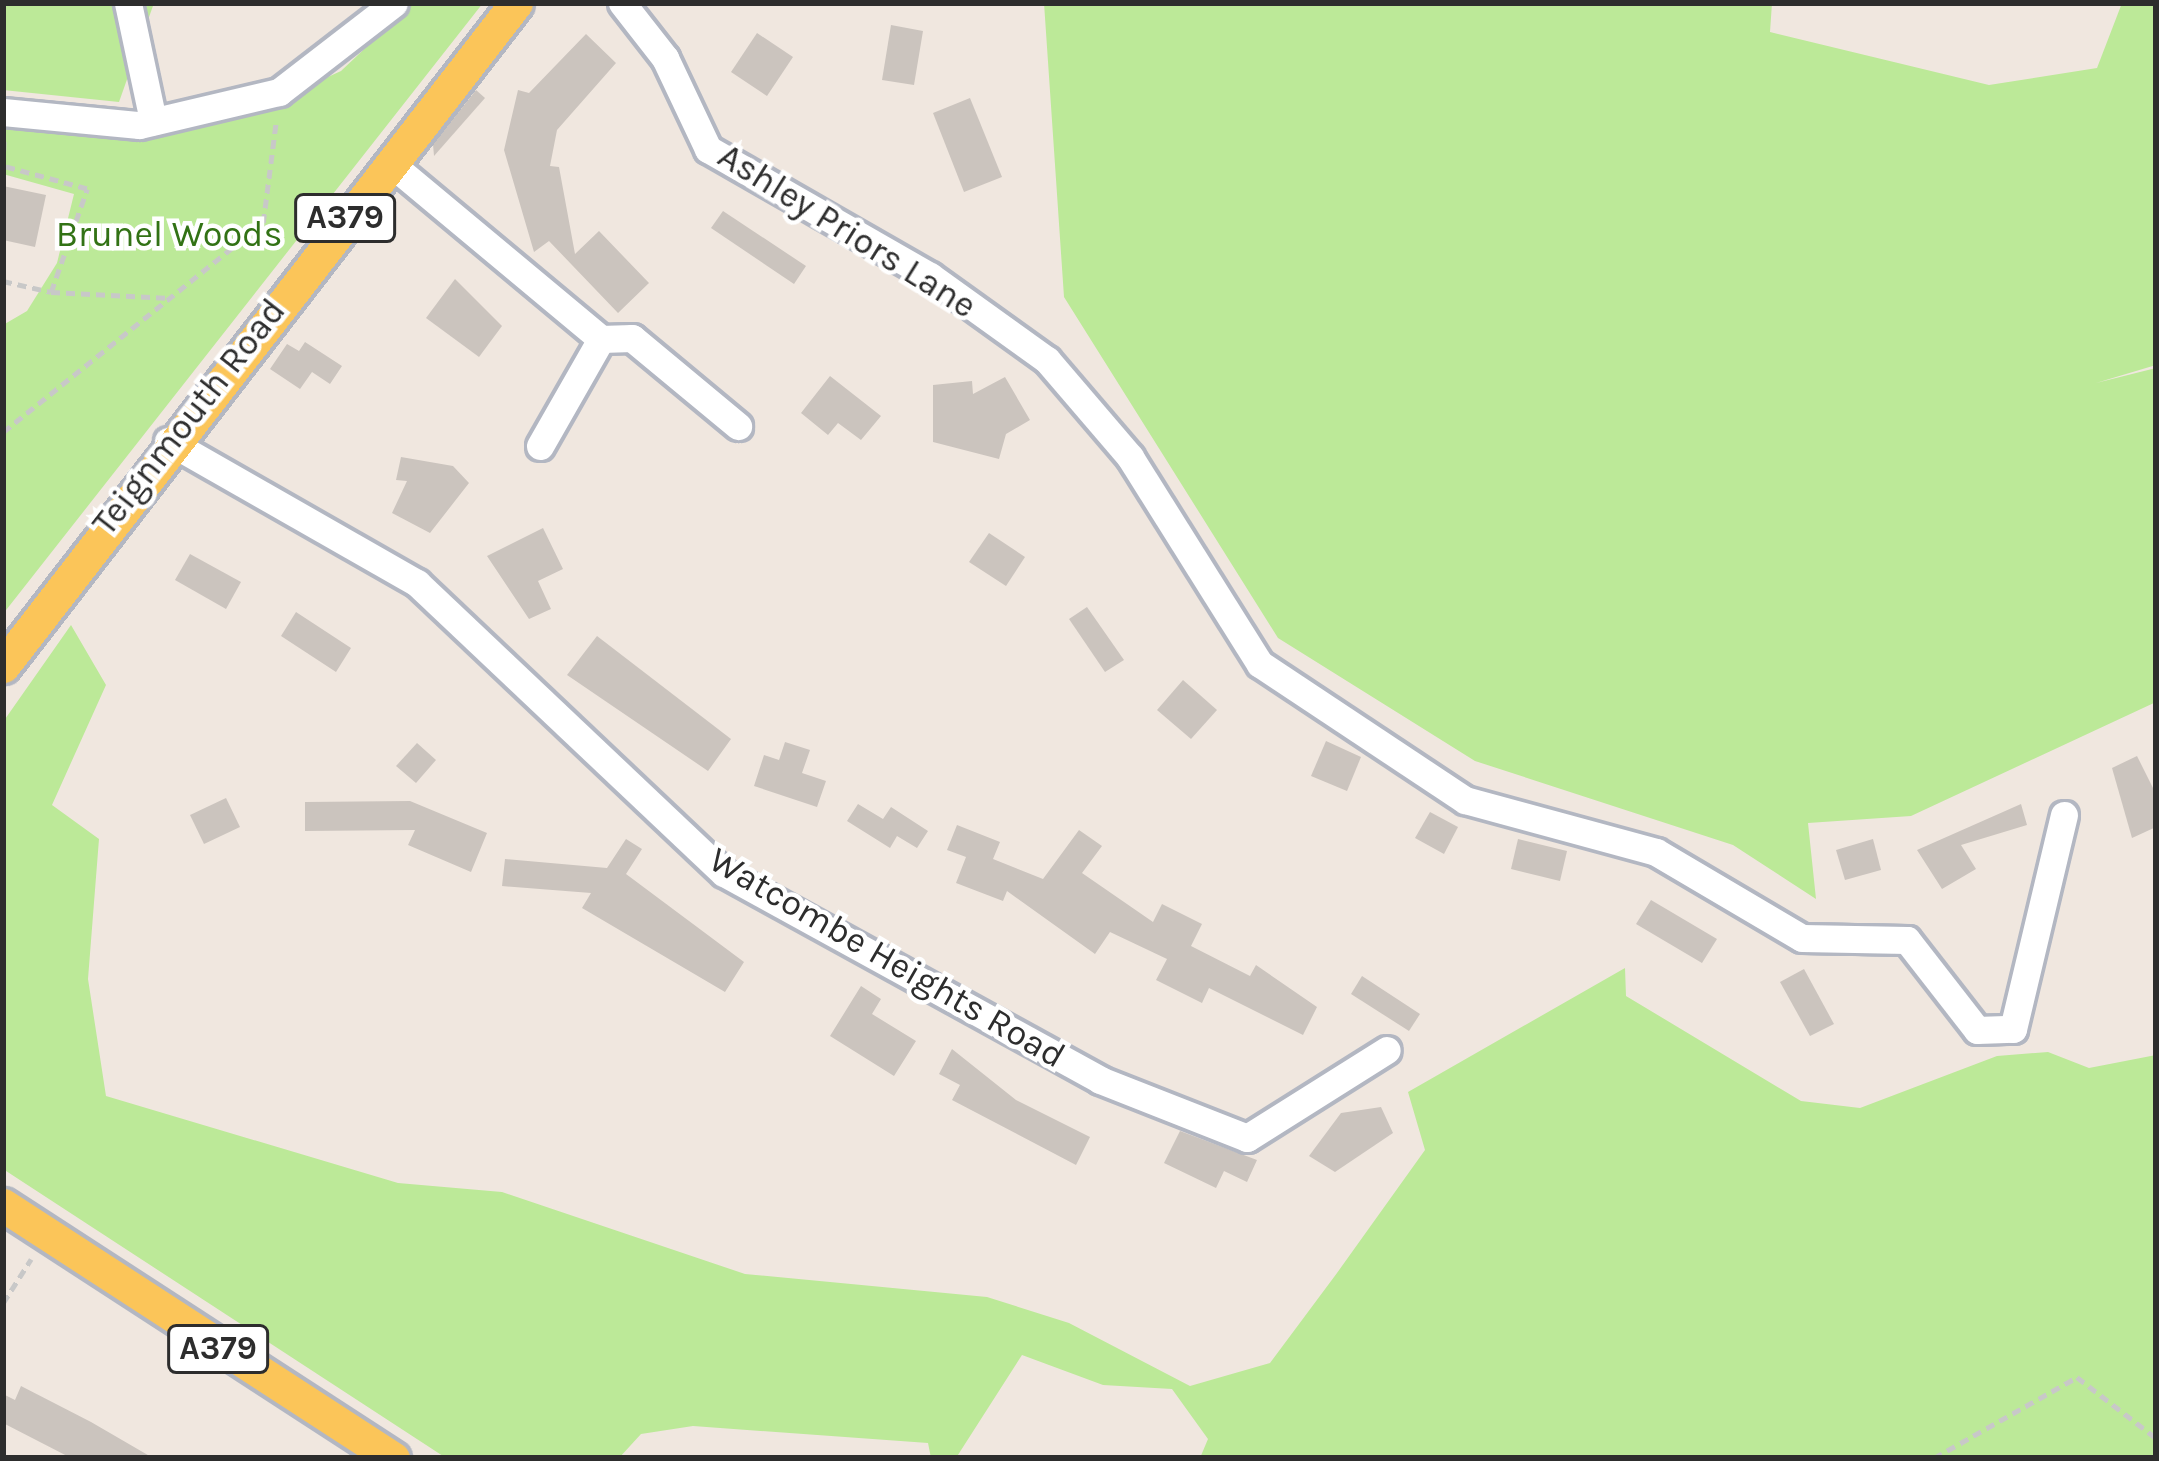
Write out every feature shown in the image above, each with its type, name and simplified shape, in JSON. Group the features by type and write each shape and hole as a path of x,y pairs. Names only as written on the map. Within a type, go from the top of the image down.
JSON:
{"main road":[{"name":"Teignmouth Road","path":"3,666 167,441 516,3"},
{"name":"A379","path":"3,1205 44,1239 393,1458"}],"street":[{"path":"128,3 153,121"},
{"path":"4,112 153,121 279,92 394,3"},
{"name":"Ashley Priors Lane","path":"622,3 664,58 708,149 930,276 1047,360 1130,458 1260,664 1465,800 1656,852 1802,938 1907,940 1977,1030 2013,1029 2064,815"},
{"path":"390,163 602,339 632,338 739,426"},
{"path":"540,446 602,339"},
{"name":"Watcombe Heights Road","path":"167,441 417,584 724,873 1100,1080 1247,1138 1387,1050"}],"path":[{"path":"3,432 263,223 279,92"},
{"path":"4,112 3,166 87,189 51,292"},
{"path":"3,281 51,292 170,298"},
{"path":"3,1303 44,1239"},
{"path":"1934,1458 2077,1377 2156,1438"}],"green space":[{"path":"3,3 154,3 119,102 3,90"},
{"name":"Brunel Woods","path":"413,3 483,3 3,614 3,325 27,311 57,263 74,194 3,174 3,122 138,134 234,120 341,71"},
{"path":"1044,3 1772,3 1770,32 1989,85 2097,68 2122,3 2156,3 2156,365 2096,383 2156,368 2156,702 1911,816 1808,823 1816,899 1733,845 1475,761 1278,638 1064,297"},
{"path":"71,625 106,685 52,805 99,839 88,979 106,1096 398,1183 502,1192 745,1274 987,1297 1069,1323 1190,1386 1270,1363 1337,1273 1425,1150 1408,1092 1625,968 1626,996 1801,1101 1860,1108 1997,1056 2048,1052 2089,1068 2156,1055 2156,1458 1200,1458 1208,1439 1172,1389 1103,1385 1022,1355 956,1458 931,1458 928,1443 693,1426 641,1434 619,1458 446,1458 3,1169 3,722"}],"building":[{"path":"891,25 923,31 914,85 882,80"},
{"path":"757,33 793,57 767,96 731,72"},
{"path":"586,34 616,63 557,130 550,166 559,167 575,254 599,231 649,283 618,313 549,241 534,252 504,150 518,90 529,93"},
{"path":"476,90 485,98 434,156 433,144"},
{"path":"970,98 1002,177 964,192 933,113"},
{"path":"3,186 46,195 35,247 3,240"},
{"path":"723,211 806,266 794,284 711,228"},
{"path":"455,279 502,326 479,357 426,318"},
{"path":"305,342 342,366 330,384 312,372 300,389 270,369 287,344 299,351"},
{"path":"830,376 881,416 861,440 838,423 828,435 801,413"},
{"path":"1005,377 1030,420 1006,434 999,459 933,442 933,385 972,381 973,394"},
{"path":"401,457 453,466 469,483 430,533 392,513 407,481 396,480"},
{"path":"543,528 563,569 538,581 551,609 529,619 487,556"},
{"path":"989,533 1025,557 1006,586 969,562"},
{"path":"190,554 241,582 226,609 175,580"},
{"path":"1087,607 1124,660 1105,672 1069,619"},
{"path":"296,612 351,648 336,672 281,636"},
{"path":"597,636 731,739 708,771 567,675"},
{"path":"1183,680 1217,710 1191,739 1157,710"},
{"path":"1326,741 1361,757 1347,791 1311,776"},
{"path":"785,742 810,750 802,773 826,781 817,807 754,786 764,755 779,760"},
{"path":"417,743 436,760 416,783 396,766"},
{"path":"2137,756 2156,794 2156,827 2132,838 2112,768"},
{"path":"226,798 240,827 204,844 190,815"},
{"path":"410,801 487,833 471,872 408,845 415,830 305,831 305,802"},
{"path":"858,804 883,819 891,807 928,831 917,848 897,836 890,848 847,821"},
{"path":"2021,804 2027,825 1961,845 1976,869 1942,889 1917,850"},
{"path":"1430,812 1458,827 1444,854 1415,838"},
{"path":"957,825 1000,842 993,859 1043,879 1079,830 1102,846 1082,873 1153,922 1162,904 1202,924 1191,946 1250,976 1256,965 1317,1007 1303,1035 1209,988 1202,1003 1156,980 1167,959 1110,932 1095,954 1007,891 1003,901 956,883 966,857 947,850"},
{"path":"626,839 642,849 626,874 744,962 725,992 582,908 591,893 502,886 505,859 607,868"},
{"path":"1518,839 1567,851 1560,881 1511,869"},
{"path":"1873,839 1881,870 1845,880 1836,850"},
{"path":"1651,900 1717,939 1702,963 1636,924"},
{"path":"1804,969 1834,1024 1810,1036 1780,982"},
{"path":"1362,976 1420,1014 1409,1031 1351,994"},
{"path":"861,986 881,999 872,1014 916,1041 894,1076 830,1036"},
{"path":"952,1049 1016,1100 1090,1137 1076,1165 952,1100 960,1085 939,1074"},
{"path":"1381,1107 1393,1133 1335,1172 1309,1156 1341,1113"},
{"path":"1180,1131 1257,1160 1247,1182 1224,1171 1216,1188 1164,1163"},
{"path":"21,1386 153,1458 71,1458 3,1423 3,1394 15,1400"}]}
